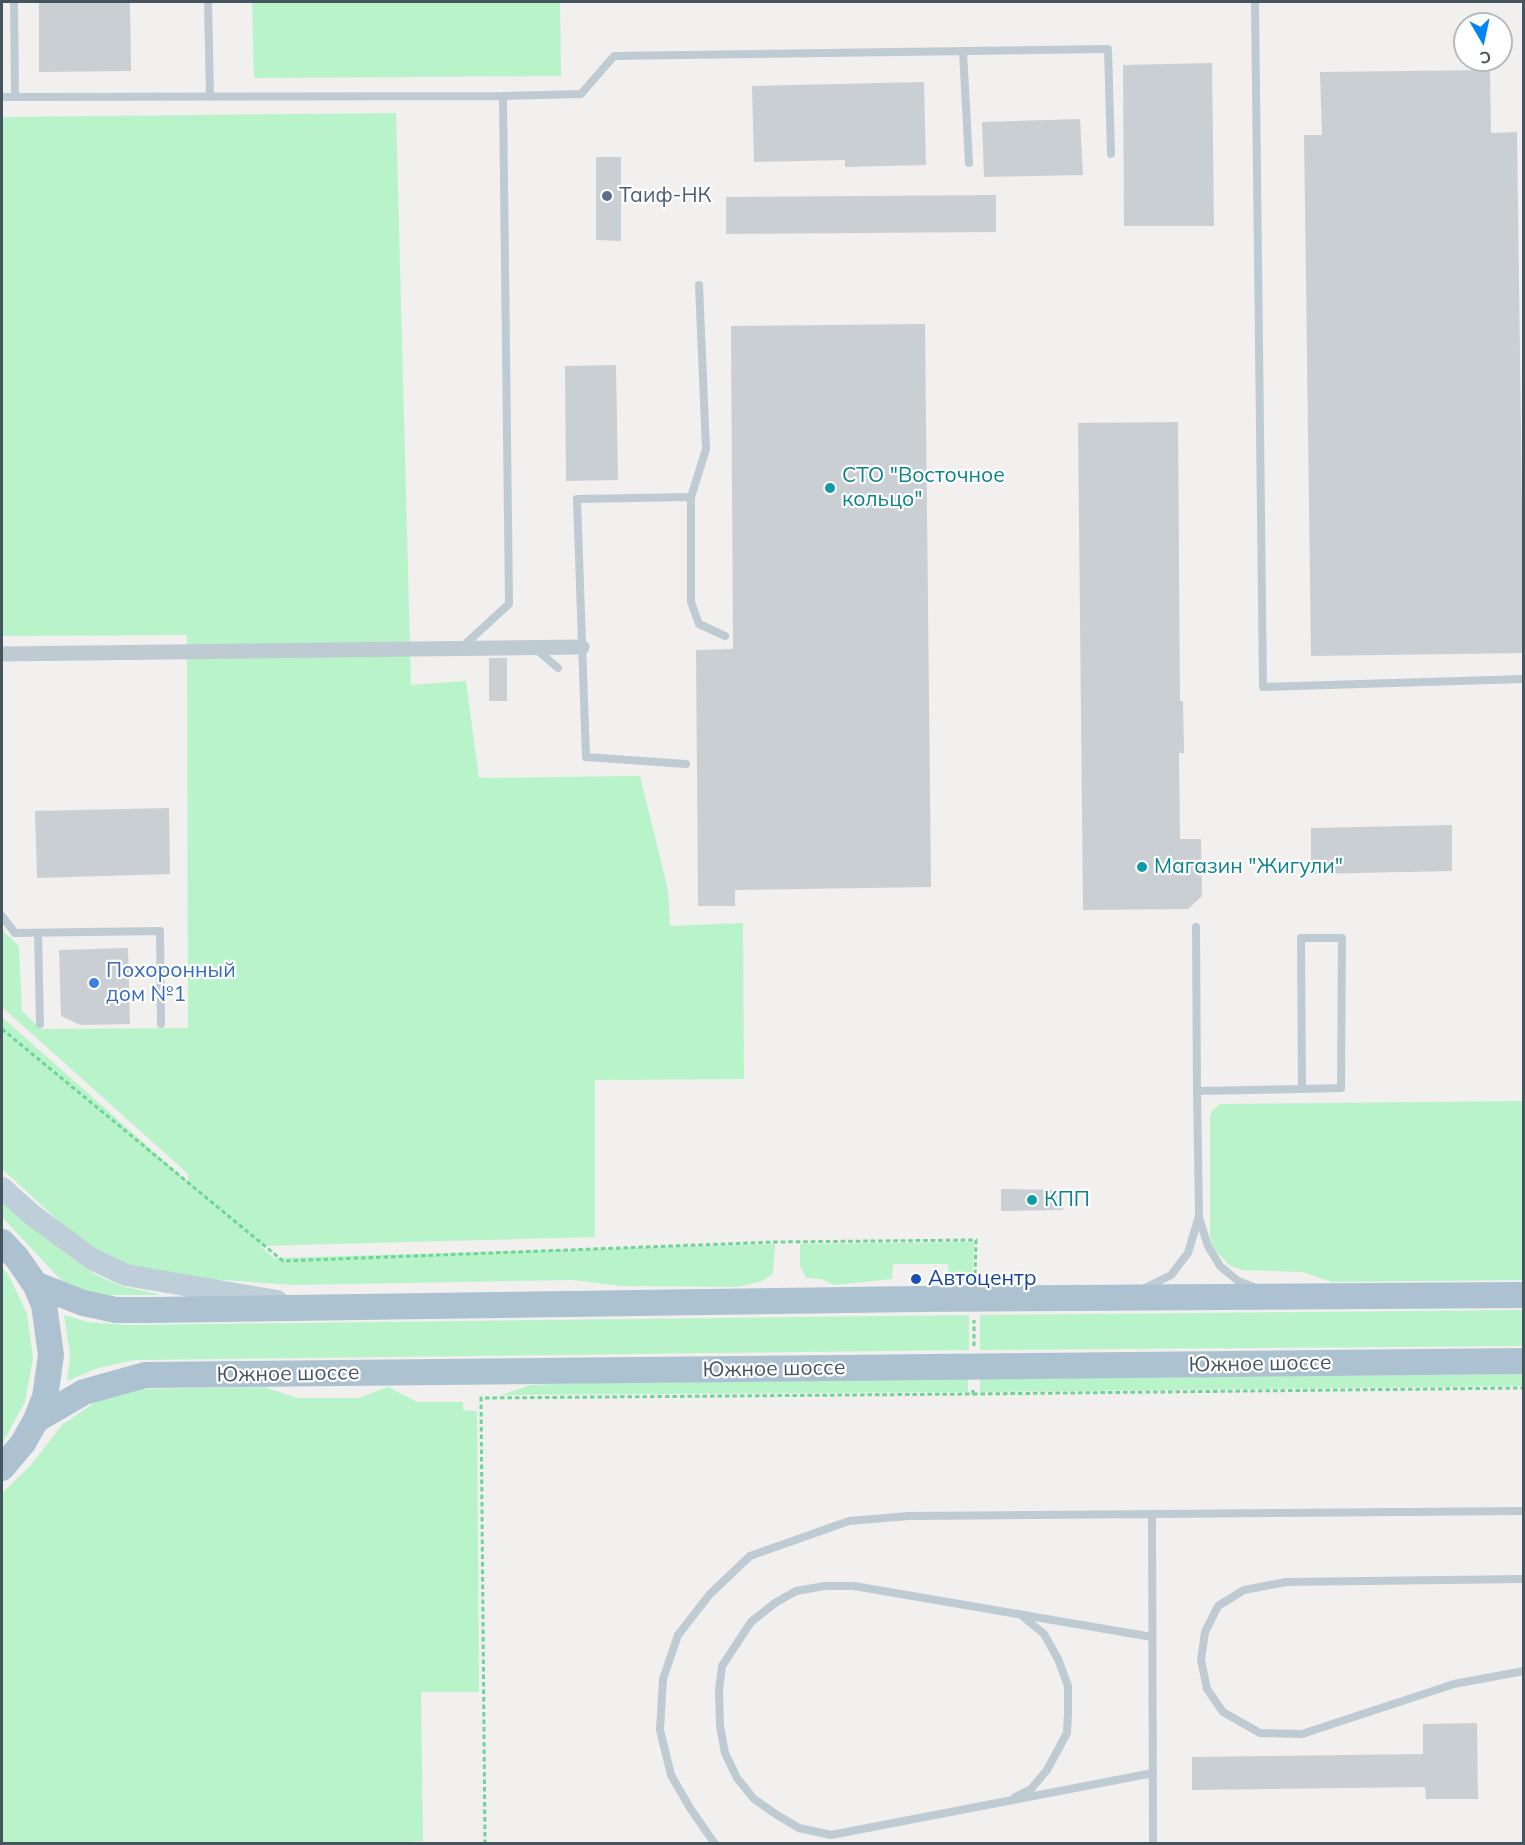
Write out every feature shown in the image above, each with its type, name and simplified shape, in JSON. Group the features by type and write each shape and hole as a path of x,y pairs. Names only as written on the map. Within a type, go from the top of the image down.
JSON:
{"main road":[{"path":"2,1188 31,1214 92,1259 126,1275 282,1301 374,1307"},
{"path":"2,1242 17,1258 44,1305 51,1355 45,1397 36,1420 23,1443 2,1468"},
{"path":"34,1284 83,1303 116,1310 974,1299 1524,1295"},
{"name":"Южное шоссе","path":"36,1420 84,1392 145,1375 1524,1361"}],"street":[{"path":"2,654 582,647"}],"lane":[{"path":"14,2 15,97"},
{"path":"208,2 210,97"},
{"path":"1255,2 1263,687 1524,679"},
{"path":"2,97 581,94 614,56 1108,49 1111,154"},
{"path":"963,51 969,163"},
{"path":"460,648 509,604 503,96"},
{"path":"699,285 706,449 691,497 691,603 699,624 725,636"},
{"path":"686,764 586,757 577,499 691,497"},
{"path":"533,647 558,668"},
{"path":"2,916 15,933 160,931 161,1024"},
{"path":"1110,1298 1143,1289 1171,1275 1188,1253 1198,1216 1196,927"},
{"path":"38,933 40,1024"},
{"path":"1197,1091 1302,1089 1341,1088 1342,938 1300,938 1302,1089"},
{"path":"1198,1216 1208,1246 1221,1266 1238,1281 1299,1297"},
{"path":"716,1844 690,1808 671,1775 660,1730 663,1679 678,1635 710,1594 750,1556 849,1521 909,1516 1524,1511"},
{"path":"1152,1514 1153,1844"},
{"path":"1524,1579 1286,1582 1244,1590 1218,1606 1205,1632 1201,1660 1207,1689 1223,1712 1260,1733 1302,1734 1454,1684 1524,1671"},
{"path":"1152,1637 854,1586 825,1586 796,1590 775,1603 751,1623 722,1666 719,1690 720,1726 725,1753 737,1778 754,1799 800,1828 831,1835 1153,1773"},
{"path":"1005,1802 1031,1789 1047,1770 1066,1732 1068,1712 1068,1686 1058,1659 1044,1634 1020,1615"}],"path":[{"path":"2,1029 283,1261 775,1242 976,1240 973,1394"},
{"path":"485,1844 481,1398 1524,1388"}],"green space":[{"path":"252,2 560,2 561,76 254,78"},
{"path":"396,113 411,685 466,681 479,778 640,776 668,890 670,926 743,923 744,1079 595,1080 595,1237 260,1246 274,1258 775,1244 773,1274 762,1281 738,1287 621,1286 572,1280 294,1285 209,1279 115,1264 74,1235 2,1169 2,1017 188,1182 188,1174 2,1007 2,930 19,946 22,1011 41,1029 188,1028 187,635 2,636 2,117"},
{"path":"1523,1101 1523,1280 1332,1282 1302,1272 1242,1270 1229,1265 1214,1249 1210,1237 1210,1118 1212,1111 1220,1104"},
{"path":"2,1195 64,1252 94,1274 121,1286 162,1295 102,1295 80,1290 61,1280 2,1217"},
{"path":"974,1242 972,1282 948,1279 948,1264 893,1264 892,1279 834,1285 821,1279 806,1278 800,1266 800,1244"},
{"path":"2,1268 8,1274 27,1314 33,1358 25,1402 2,1444"},
{"path":"1523,1310 1523,1346 980,1350 980,1315"},
{"path":"64,1315 88,1322 127,1325 969,1315 969,1350 135,1360 98,1368 67,1381 70,1355"},
{"path":"1524,1374 1523,1386 980,1392 980,1379"},
{"path":"968,1379 968,1392 501,1395 530,1385 586,1383"},
{"path":"264,1387 297,1398 359,1398 388,1387 417,1402 463,1402 463,1410 477,1411 479,1692 421,1692 423,1841 367,1844 2,1843 2,1493 30,1466 62,1425 105,1395 129,1389"}],"building":[{"path":"39,2 130,2 131,71 39,72"},
{"path":"1212,63 1214,226 1124,226 1123,65"},
{"path":"1320,72 1490,72 1491,133 1517,132 1524,653 1311,656 1304,135 1322,135"},
{"path":"924,82 926,165 845,167 845,160 754,162 752,86"},
{"path":"1080,119 1083,175 984,177 982,122"},
{"path":"596,157 621,157 621,241 596,240"},
{"path":"996,195 996,232 726,234 726,197"},
{"name":"СТО \"Восточное кольцо\"","path":"925,324 931,887 735,890 735,906 698,906 696,650 733,649 731,326"},
{"path":"616,365 618,480 566,481 565,366"},
{"path":"1178,422 1180,701 1183,701 1184,753 1179,753 1180,839 1201,839 1202,896 1188,909 1083,910 1078,423"},
{"path":"489,658 507,658 507,701 489,701"},
{"path":"169,808 170,874 37,878 35,811"},
{"path":"1452,825 1452,871 1311,874 1311,828"},
{"name":"Похоронный дом №1","path":"128,948 130,1024 80,1025 61,1016 59,950"},
{"name":"КПП","path":"1001,1189 1063,1190 1063,1210 1001,1211"},
{"path":"1477,1723 1478,1799 1426,1799 1425,1787 1192,1790 1192,1757 1423,1754 1423,1724"}],"place":[{"name":"Таиф-НК","path":"607,196"},
{"name":"СТО \"Восточное кольцо\"","path":"830,488"},
{"name":"Магазин \"Жигули\"","path":"1142,867"},
{"name":"Похоронный дом №1","path":"94,983"},
{"name":"КПП","path":"1032,1200"},
{"name":"Автоцентр","path":"916,1279"}]}
